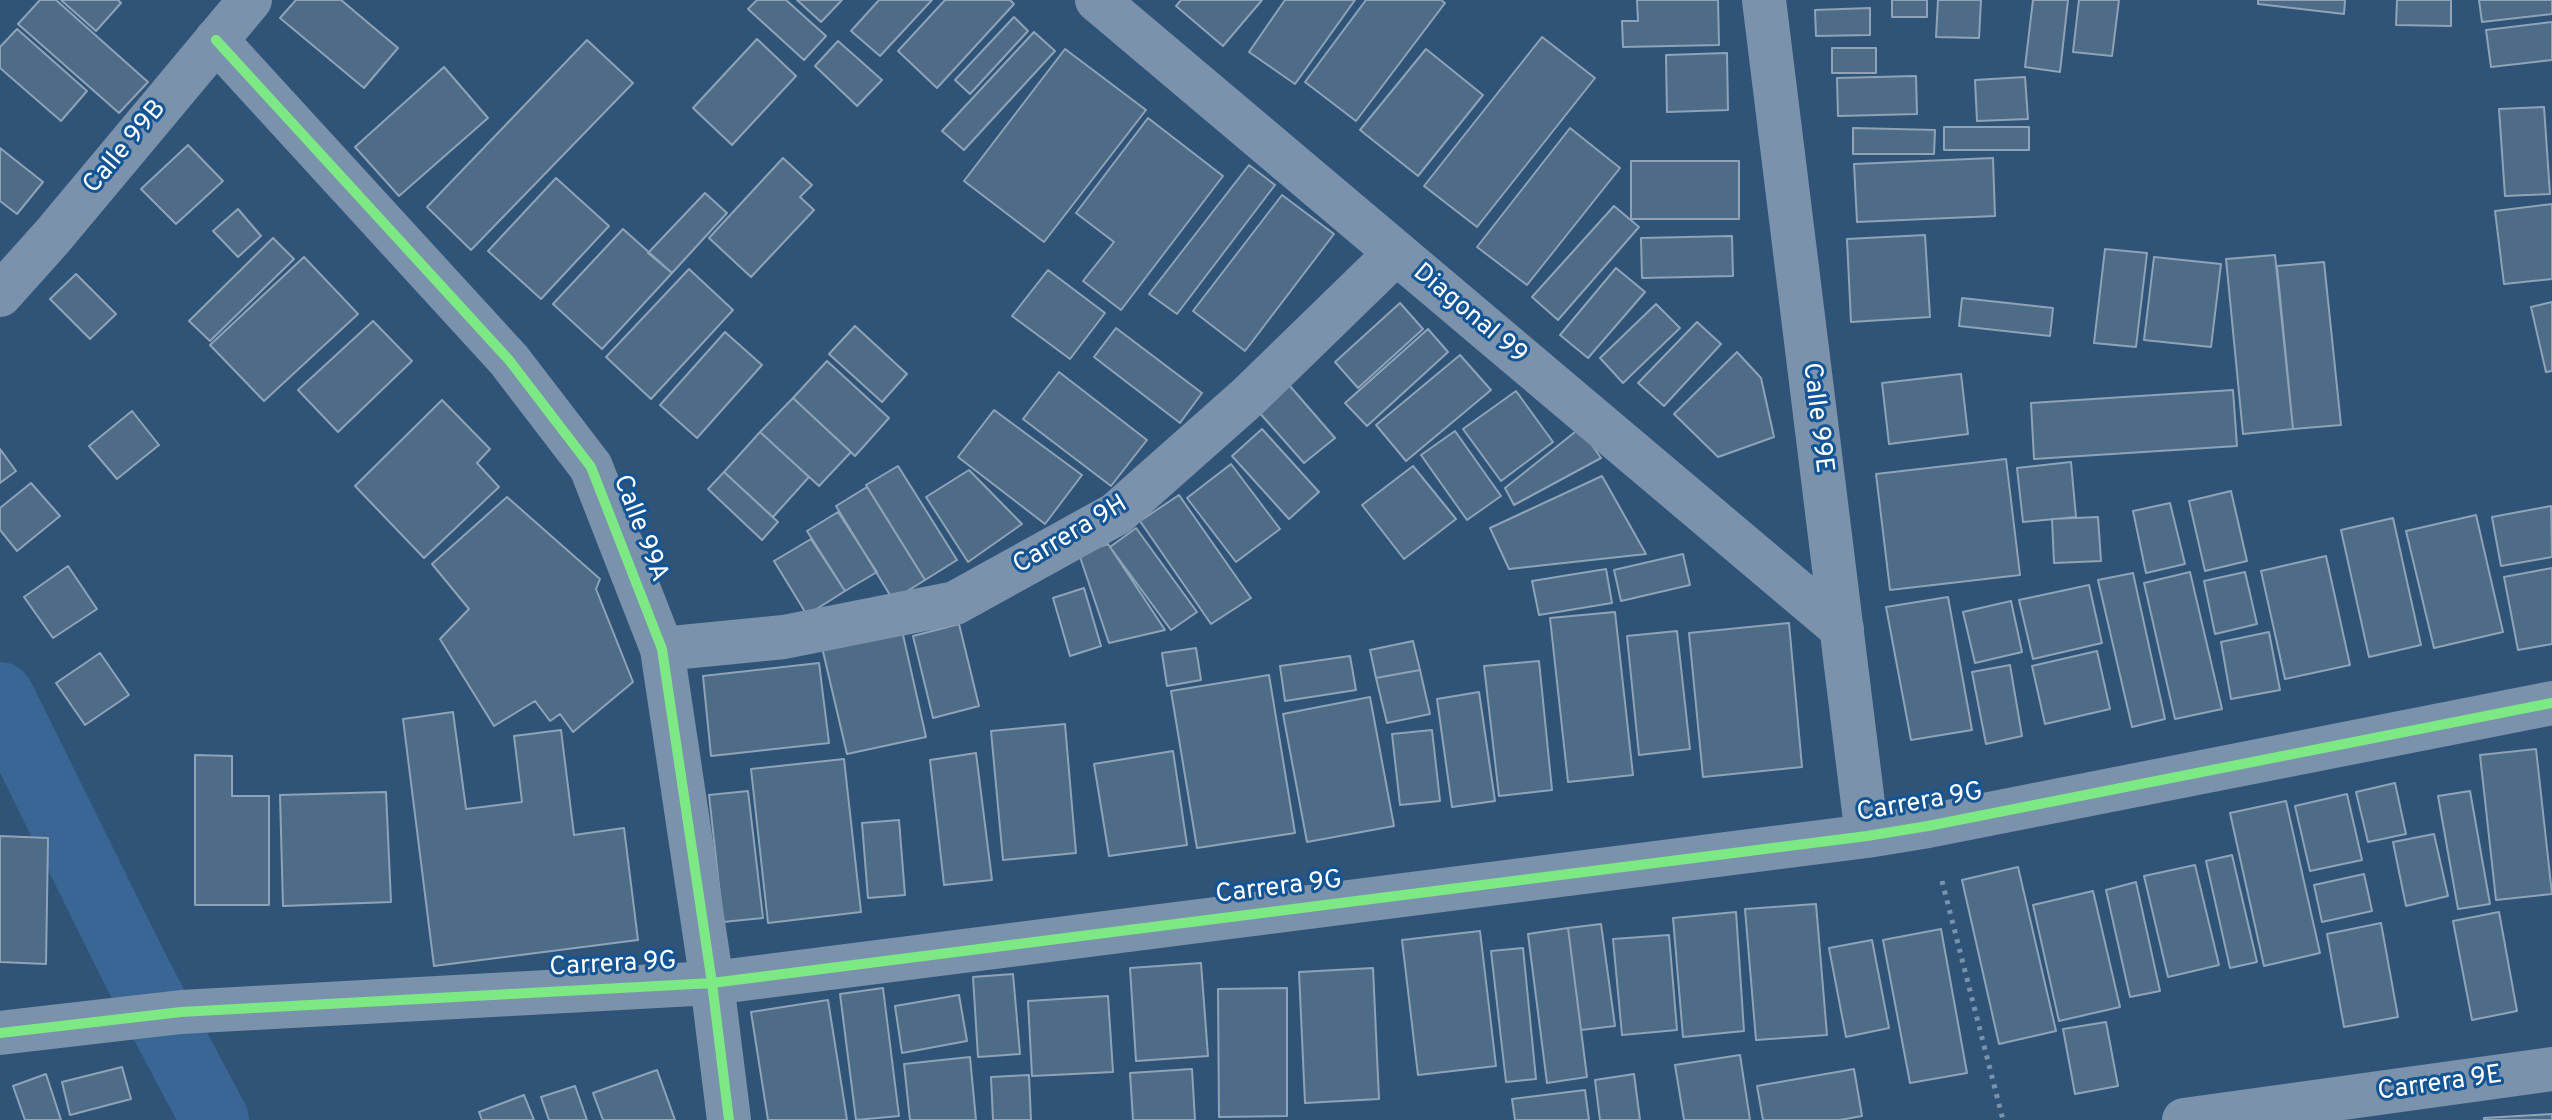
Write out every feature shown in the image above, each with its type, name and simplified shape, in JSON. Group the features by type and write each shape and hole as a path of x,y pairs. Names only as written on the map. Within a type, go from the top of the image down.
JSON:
{"street":[{"name":"Calle 99B","path":"0,295 250,0"},
{"name":"Diagonal 99","path":"1097,0 1842,629"},
{"name":"Calle 99E","path":"1764,0 1867,836"},
{"name":"Calle 99A","path":"216,40 509,360 591,467 662,649 712,983 729,1120"},
{"name":"Carrera 9H","path":"662,649 784,637 955,603 1116,514 1248,397 1395,254"},
{"name":"Carrera 9G","path":"0,1033 181,1012 712,983 1867,836 2552,703"},
{"name":"Carrera 9E","path":"2184,1120 2552,1069"}],"path":[{"path":"1928,826 2003,1120"}],"building":[{"path":"40,0 56,0 148,82 119,113 18,24"},
{"path":"61,0 118,0 121,3 96,31"},
{"path":"296,0 341,0 398,48 364,88 280,18"},
{"path":"757,0 786,0 826,36 804,60 748,9"},
{"path":"797,0 842,0 821,22"},
{"path":"879,0 932,0 880,56 851,31"},
{"path":"945,0 1010,0 1014,4 937,88 898,51"},
{"path":"1181,0 1262,0 1223,46 1176,6"},
{"path":"1285,0 1355,0 1295,84 1249,52"},
{"path":"1366,0 1441,0 1445,3 1356,121 1305,82"},
{"path":"1637,0 1718,0 1719,45 1623,47 1622,21 1638,21"},
{"path":"1892,0 1927,0 1927,17 1892,17"},
{"path":"1938,0 1981,0 1979,38 1936,37"},
{"path":"2033,0 2068,0 2060,72 2025,67"},
{"path":"2079,0 2119,0 2112,56 2073,52"},
{"path":"2258,0 2345,0 2344,14 2258,4"},
{"path":"2397,0 2451,0 2451,26 2396,25"},
{"path":"2479,0 2552,0 2552,14 2482,22"},
{"path":"1870,8 1870,35 1816,36 1815,10"},
{"path":"1014,17 1028,31 970,94 955,80"},
{"path":"2552,22 2552,60 2491,67 2486,30"},
{"path":"17,29 87,91 61,121 0,68 0,47"},
{"path":"1034,32 1055,51 964,150 942,131"},
{"path":"1542,37 1595,78 1477,227 1424,186"},
{"path":"757,39 796,76 732,145 693,108"},
{"path":"587,40 633,83 471,250 427,207"},
{"path":"838,41 882,80 857,106 815,66"},
{"path":"1832,48 1876,48 1876,73 1832,73"},
{"path":"1065,49 1146,110 1044,242 964,181"},
{"path":"1426,49 1483,95 1418,176 1360,130"},
{"path":"1727,53 1728,110 1667,112 1666,55"},
{"path":"444,67 488,118 399,196 355,147"},
{"path":"1916,76 1917,114 1838,116 1837,78"},
{"path":"2025,77 2028,119 1977,121 1975,80"},
{"path":"2544,107 2550,194 2505,196 2499,109"},
{"path":"1148,118 1223,176 1121,310 1083,281 1114,242 1076,213"},
{"path":"1944,127 2029,127 2029,150 1944,150"},
{"path":"1570,128 1620,168 1527,285 1477,247"},
{"path":"1853,128 1935,130 1934,154 1853,154"},
{"path":"188,145 223,181 176,224 141,189"},
{"path":"0,148 43,182 17,214 0,201"},
{"path":"783,158 812,185 800,197 814,210 751,277 709,238"},
{"path":"1993,158 1995,216 1857,222 1854,164"},
{"path":"1631,161 1739,161 1739,219 1631,219"},
{"path":"1249,165 1275,185 1177,314 1149,294"},
{"path":"556,178 609,226 541,299 488,251"},
{"path":"705,193 727,213 672,273 648,253"},
{"path":"1282,195 1334,234 1245,351 1193,311"},
{"path":"2552,204 2552,279 2504,284 2495,211"},
{"path":"1614,206 1639,227 1558,320 1532,297"},
{"path":"238,209 261,236 238,257 213,231"},
{"path":"623,229 672,273 602,349 553,304"},
{"path":"1925,235 1930,317 1851,322 1847,239"},
{"path":"1732,236 1733,276 1642,278 1641,238"},
{"path":"273,238 294,259 210,341 189,321"},
{"path":"2105,249 2147,253 2136,347 2094,343"},
{"path":"2275,255 2293,429 2243,434 2226,259"},
{"path":"304,257 358,314 264,401 210,345"},
{"path":"2154,257 2221,264 2211,347 2144,340"},
{"path":"2324,262 2341,425 2293,429 2277,266"},
{"path":"1616,268 1645,292 1588,358 1560,335"},
{"path":"689,269 733,310 651,399 606,357"},
{"path":"1048,270 1105,313 1070,359 1012,316"},
{"path":"76,274 116,314 90,339 50,299"},
{"path":"1962,298 2053,308 2050,336 1959,326"},
{"path":"2552,302 2552,371 2546,372 2531,307"},
{"path":"1400,303 1423,329 1358,388 1335,362"},
{"path":"1656,304 1680,328 1623,383 1600,358"},
{"path":"373,321 412,361 338,432 298,390"},
{"path":"1697,322 1721,344 1664,406 1638,383"},
{"path":"855,326 907,374 882,402 829,354"},
{"path":"1116,328 1202,393 1180,423 1094,357"},
{"path":"1428,329 1448,352 1367,426 1345,403"},
{"path":"725,332 762,365 697,438 660,405"},
{"path":"1737,352 1761,378 1774,437 1718,457 1674,414"},
{"path":"1460,355 1491,390 1406,461 1376,425"},
{"path":"827,361 889,418 855,456 793,398"},
{"path":"1059,372 1147,440 1111,486 1023,419"},
{"path":"1961,374 1968,434 1889,444 1882,383"},
{"path":"1289,385 1335,438 1304,463 1258,411"},
{"path":"2233,390 2237,446 2034,459 2031,403"},
{"path":"1516,391 1553,442 1501,481 1463,429"},
{"path":"793,398 851,452 819,486 760,432"},
{"path":"442,400 490,449 477,463 499,487 424,558 355,486"},
{"path":"994,410 1082,475 1045,524 958,457"},
{"path":"132,411 159,445 117,479 89,446"},
{"path":"1580,428 1601,458 1514,505 1505,488"},
{"path":"1262,429 1319,492 1289,519 1232,456"},
{"path":"1455,431 1501,496 1467,520 1421,455"},
{"path":"760,432 809,477 773,517 724,472"},
{"path":"0,449 16,471 0,483"},
{"path":"2006,459 2020,575 1890,590 1876,474"},
{"path":"2071,462 2076,517 2023,522 2017,468"},
{"path":"1231,464 1280,529 1236,562 1187,498"},
{"path":"898,466 957,560 925,580 866,485"},
{"path":"1413,466 1456,519 1404,559 1362,505"},
{"path":"969,470 1022,524 968,562 926,497"},
{"path":"724,472 778,522 762,540 708,489"},
{"path":"1602,476 1646,554 1509,569 1490,528"},
{"path":"31,483 60,516 17,551 0,530 0,508"},
{"path":"867,487 925,580 893,600 836,506"},
{"path":"2231,491 2247,561 2205,571 2189,501"},
{"path":"1179,495 1251,598 1211,624 1140,521"},
{"path":"507,497 600,579 596,589 633,682 573,732 560,714 550,721 535,701 494,726 440,639 469,609 432,564"},
{"path":"2170,503 2185,564 2146,573 2133,511"},
{"path":"2551,506 2552,557 2501,566 2492,517"},
{"path":"838,512 877,572 845,591 807,531"},
{"path":"2476,515 2503,632 2434,648 2406,531"},
{"path":"2098,517 2101,561 2054,563 2052,519"},
{"path":"2393,518 2421,645 2369,657 2341,530"},
{"path":"1136,528 1197,612 1171,630 1110,547"},
{"path":"811,539 845,591 807,615 774,561"},
{"path":"1108,544 1165,630 1109,643 1079,554"},
{"path":"1683,554 1690,585 1621,601 1614,570"},
{"path":"2326,556 2350,665 2285,679 2261,571"},
{"path":"68,566 97,609 53,638 24,597"},
{"path":"2552,568 2552,644 2518,650 2504,577"},
{"path":"1606,569 1612,603 1539,615 1532,581"},
{"path":"2190,572 2222,709 2175,719 2144,583"},
{"path":"2245,572 2257,624 2215,634 2204,581"},
{"path":"2133,573 2165,719 2132,727 2098,580"},
{"path":"2089,585 2102,643 2033,659 2019,600"},
{"path":"1084,588 1101,646 1070,656 1053,598"},
{"path":"1948,597 1972,730 1911,740 1886,607"},
{"path":"2011,601 2022,652 1975,663 1963,612"},
{"path":"1615,612 1633,775 1568,782 1550,618"},
{"path":"1789,623 1802,767 1703,777 1689,633"},
{"path":"959,624 979,706 933,718 913,636"},
{"path":"901,626 926,737 847,754 821,643"},
{"path":"1677,631 1690,749 1639,755 1627,636"},
{"path":"2269,632 2280,690 2231,699 2221,642"},
{"path":"1413,641 1420,670 1376,678 1370,650"},
{"path":"1196,648 1201,680 1167,686 1162,653"},
{"path":"2097,651 2110,709 2045,724 2032,666"},
{"path":"100,653 129,695 85,725 56,683"},
{"path":"1350,656 1356,690 1285,701 1280,666"},
{"path":"1539,661 1552,790 1499,796 1484,666"},
{"path":"819,663 829,743 711,756 703,676"},
{"path":"2010,665 2022,736 1986,744 1972,672"},
{"path":"1420,670 1430,714 1387,723 1376,678"},
{"path":"1269,675 1295,833 1197,848 1171,691"},
{"path":"1479,692 1495,801 1452,807 1437,699"},
{"path":"1370,697 1394,826 1307,842 1283,714"},
{"path":"453,712 466,809 522,802 514,736 561,730 574,835 624,828 638,940 434,966 403,719"},
{"path":"1065,724 1076,853 1003,860 991,731"},
{"path":"1432,730 1440,801 1400,805 1392,734"},
{"path":"2536,749 2552,894 2496,900 2480,755"},
{"path":"1173,751 1187,845 1109,856 1094,764"},
{"path":"976,753 992,880 944,885 930,760"},
{"path":"195,755 232,756 232,796 269,796 269,905 195,905"},
{"path":"844,759 861,912 768,923 751,769"},
{"path":"2395,783 2406,834 2368,842 2356,792"},
{"path":"748,791 763,918 723,922 709,795"},
{"path":"2470,791 2490,904 2458,909 2438,796"},
{"path":"386,792 391,902 283,906 280,795"},
{"path":"2347,794 2362,860 2310,871 2295,806"},
{"path":"2286,801 2320,953 2264,966 2230,813"},
{"path":"899,820 905,895 868,898 862,823"},
{"path":"2434,834 2448,896 2406,906 2393,842"},
{"path":"0,836 48,838 46,964 0,962"},
{"path":"2232,855 2257,962 2230,968 2206,861"},
{"path":"2195,865 2219,965 2168,977 2144,876"},
{"path":"2018,867 2056,1031 1999,1044 1962,880"},
{"path":"2364,874 2372,911 2322,922 2314,885"},
{"path":"2136,882 2160,991 2130,997 2106,890"},
{"path":"2093,891 2120,1007 2059,1021 2033,905"},
{"path":"1816,904 1827,1035 1756,1040 1745,909"},
{"path":"1736,912 1744,1031 1683,1037 1673,918"},
{"path":"2499,912 2517,1011 2472,1020 2453,921"},
{"path":"2381,923 2398,1017 2344,1027 2327,934"},
{"path":"1601,924 1615,1026 1581,1030 1568,928"},
{"path":"1568,928 1587,1077 1547,1083 1528,934"},
{"path":"1941,929 1967,1073 1910,1083 1883,940"},
{"path":"1480,931 1496,1066 1418,1075 1402,940"},
{"path":"1669,935 1677,1030 1622,1035 1613,939"},
{"path":"1872,940 1889,1028 1846,1037 1829,948"},
{"path":"1523,948 1536,1079 1506,1082 1491,951"},
{"path":"1201,963 1208,1056 1136,1061 1130,968"},
{"path":"1373,968 1379,1099 1305,1103 1299,972"},
{"path":"1013,974 1020,1054 978,1057 973,977"},
{"path":"883,988 899,1116 856,1120 840,994"},
{"path":"1287,988 1287,1116 1219,1117 1218,989"},
{"path":"959,995 967,1041 902,1053 895,1006"},
{"path":"1108,996 1113,1072 1032,1076 1028,1001"},
{"path":"828,1000 847,1120 768,1120 751,1012"},
{"path":"2106,1022 2118,1086 2075,1094 2063,1029"},
{"path":"1740,1055 1750,1120 1684,1120 1675,1065"},
{"path":"970,1057 976,1120 910,1120 904,1064"},
{"path":"122,1067 131,1099 70,1115 62,1082"},
{"path":"1192,1069 1195,1120 1133,1120 1130,1073"},
{"path":"1854,1069 1862,1116 1840,1120 1763,1120 1757,1086"},
{"path":"657,1070 675,1120 603,1120 593,1093"},
{"path":"46,1074 61,1120 25,1120 13,1086"},
{"path":"1634,1074 1640,1120 1600,1120 1595,1080"},
{"path":"1029,1075 1031,1120 993,1120 991,1077"},
{"path":"575,1086 587,1120 549,1120 541,1097"},
{"path":"1585,1090 1589,1120 1515,1120 1512,1099"},
{"path":"524,1095 534,1120 482,1120 479,1112"},
{"path":"2552,1114 2552,1120 2484,1120 2484,1118"}],"waterway":[{"path":"0,696 137,973 215,1120"}],"cycle path":[{"path":"216,40 509,360 591,467 662,649 712,983 729,1120"},
{"path":"0,1033 181,1012 712,983 1867,836 2552,703"}]}
